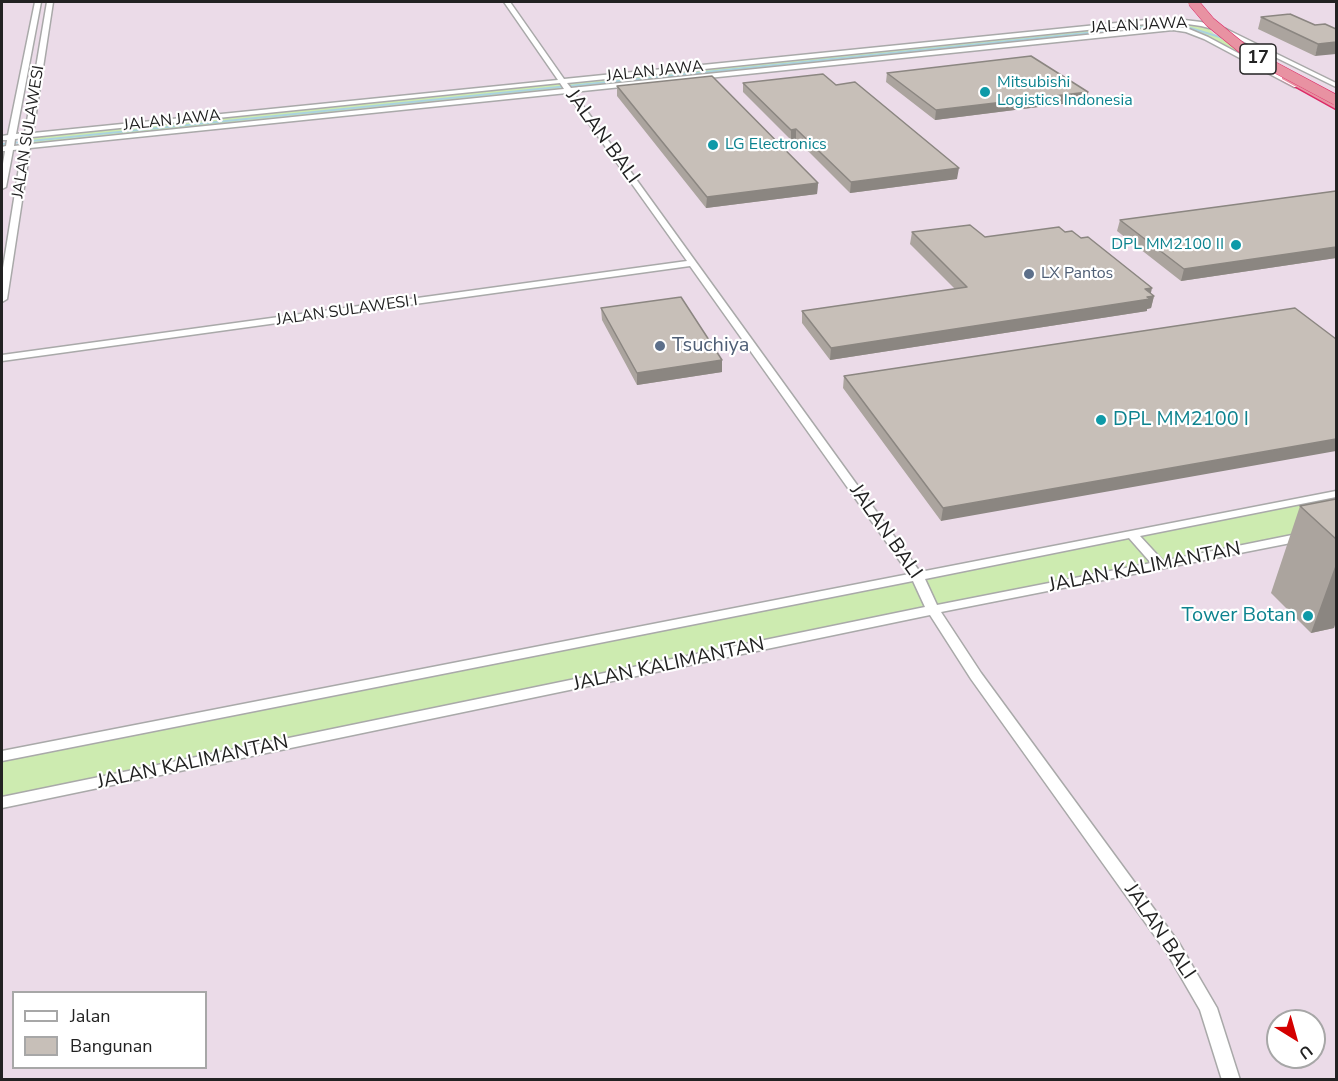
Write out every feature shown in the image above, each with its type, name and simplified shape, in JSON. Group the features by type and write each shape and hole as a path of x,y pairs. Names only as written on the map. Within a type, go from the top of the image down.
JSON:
{"highway":[{"name":"17","path":"1193,2 1226,37 1267,64 1336,100"},
{"name":"17","path":"1207,2 1235,36 1281,66 1336,93"},
{"path":"1267,64 1336,106"}],"street":[{"name":"JALAN SULAWESI","path":"2,187 38,2"},
{"name":"JALAN SULAWESI","path":"2,298 50,2"},
{"name":"JALAN BALI","path":"507,2 917,576 933,610 983,685 1173,948 1208,1008 1231,1080"},
{"name":"JALAN JAWA","path":"2,138 9,144 1156,21 1201,24 1245,39 1336,85"},
{"name":"JALAN JAWA","path":"27,141 565,86 1173,28 1187,30 1336,106"},
{"name":"JALAN SULAWESI I","path":"2,358 693,263"},
{"name":"JALAN KALIMANTAN","path":"2,756 1336,494"},
{"path":"1131,534 1160,565"},
{"name":"JALAN KALIMANTAN","path":"2,803 933,610 1315,534"}],"shaded area":[{"path":"2,2 1336,2 1336,1079 2,1080"}],"green space":[{"path":"1156,21 1204,24 1214,34 1251,58 1254,64 1206,38 1179,28 26,147 28,136"},
{"path":"1336,494 1336,530 933,610 2,803 2,756"}],"building":[{"path":"1290,14 1315,25 1325,24 1336,29 1336,42 1318,44 1261,17"},
{"name":"Mitsubishi Logistics Indonesia","path":"1031,56 1088,92 936,110 887,73"},
{"name":"LG Electronics","path":"823,74 836,85 855,82 959,168 851,182 796,129 791,130 743,83"},
{"name":"LG Electronics","path":"712,76 818,183 707,197 617,86"},
{"name":"DPL MM2100 II","path":"1336,191 1336,247 1184,269 1120,220"},
{"name":"LX Pantos","path":"970,225 985,237 1059,227 1065,232 1072,231 1081,238 1088,237 1152,288 1145,289 1154,296 1147,297 1150,299 831,348 802,311 967,287 912,232"},
{"name":"Tsuchiya","path":"681,297 722,360 637,373 601,308"},
{"name":"DPL MM2100 I","path":"1295,308 1336,339 1336,439 943,508 844,376"},
{"path":"1336,499 1336,539 1300,506"}],"waterway":[{"path":"2,144 1164,25 1187,27 1223,38"}],"place":[{"name":"Mitsubishi Logistics Indonesia","path":"985,92"},
{"name":"LG Electronics","path":"713,145"},
{"name":"DPL MM2100 II","path":"1236,245"},
{"name":"LX Pantos","path":"1029,274"},
{"name":"Tsuchiya","path":"660,346"},
{"name":"DPL MM2100 I","path":"1101,420"},
{"name":"Tower Botan","path":"1308,616"}]}
